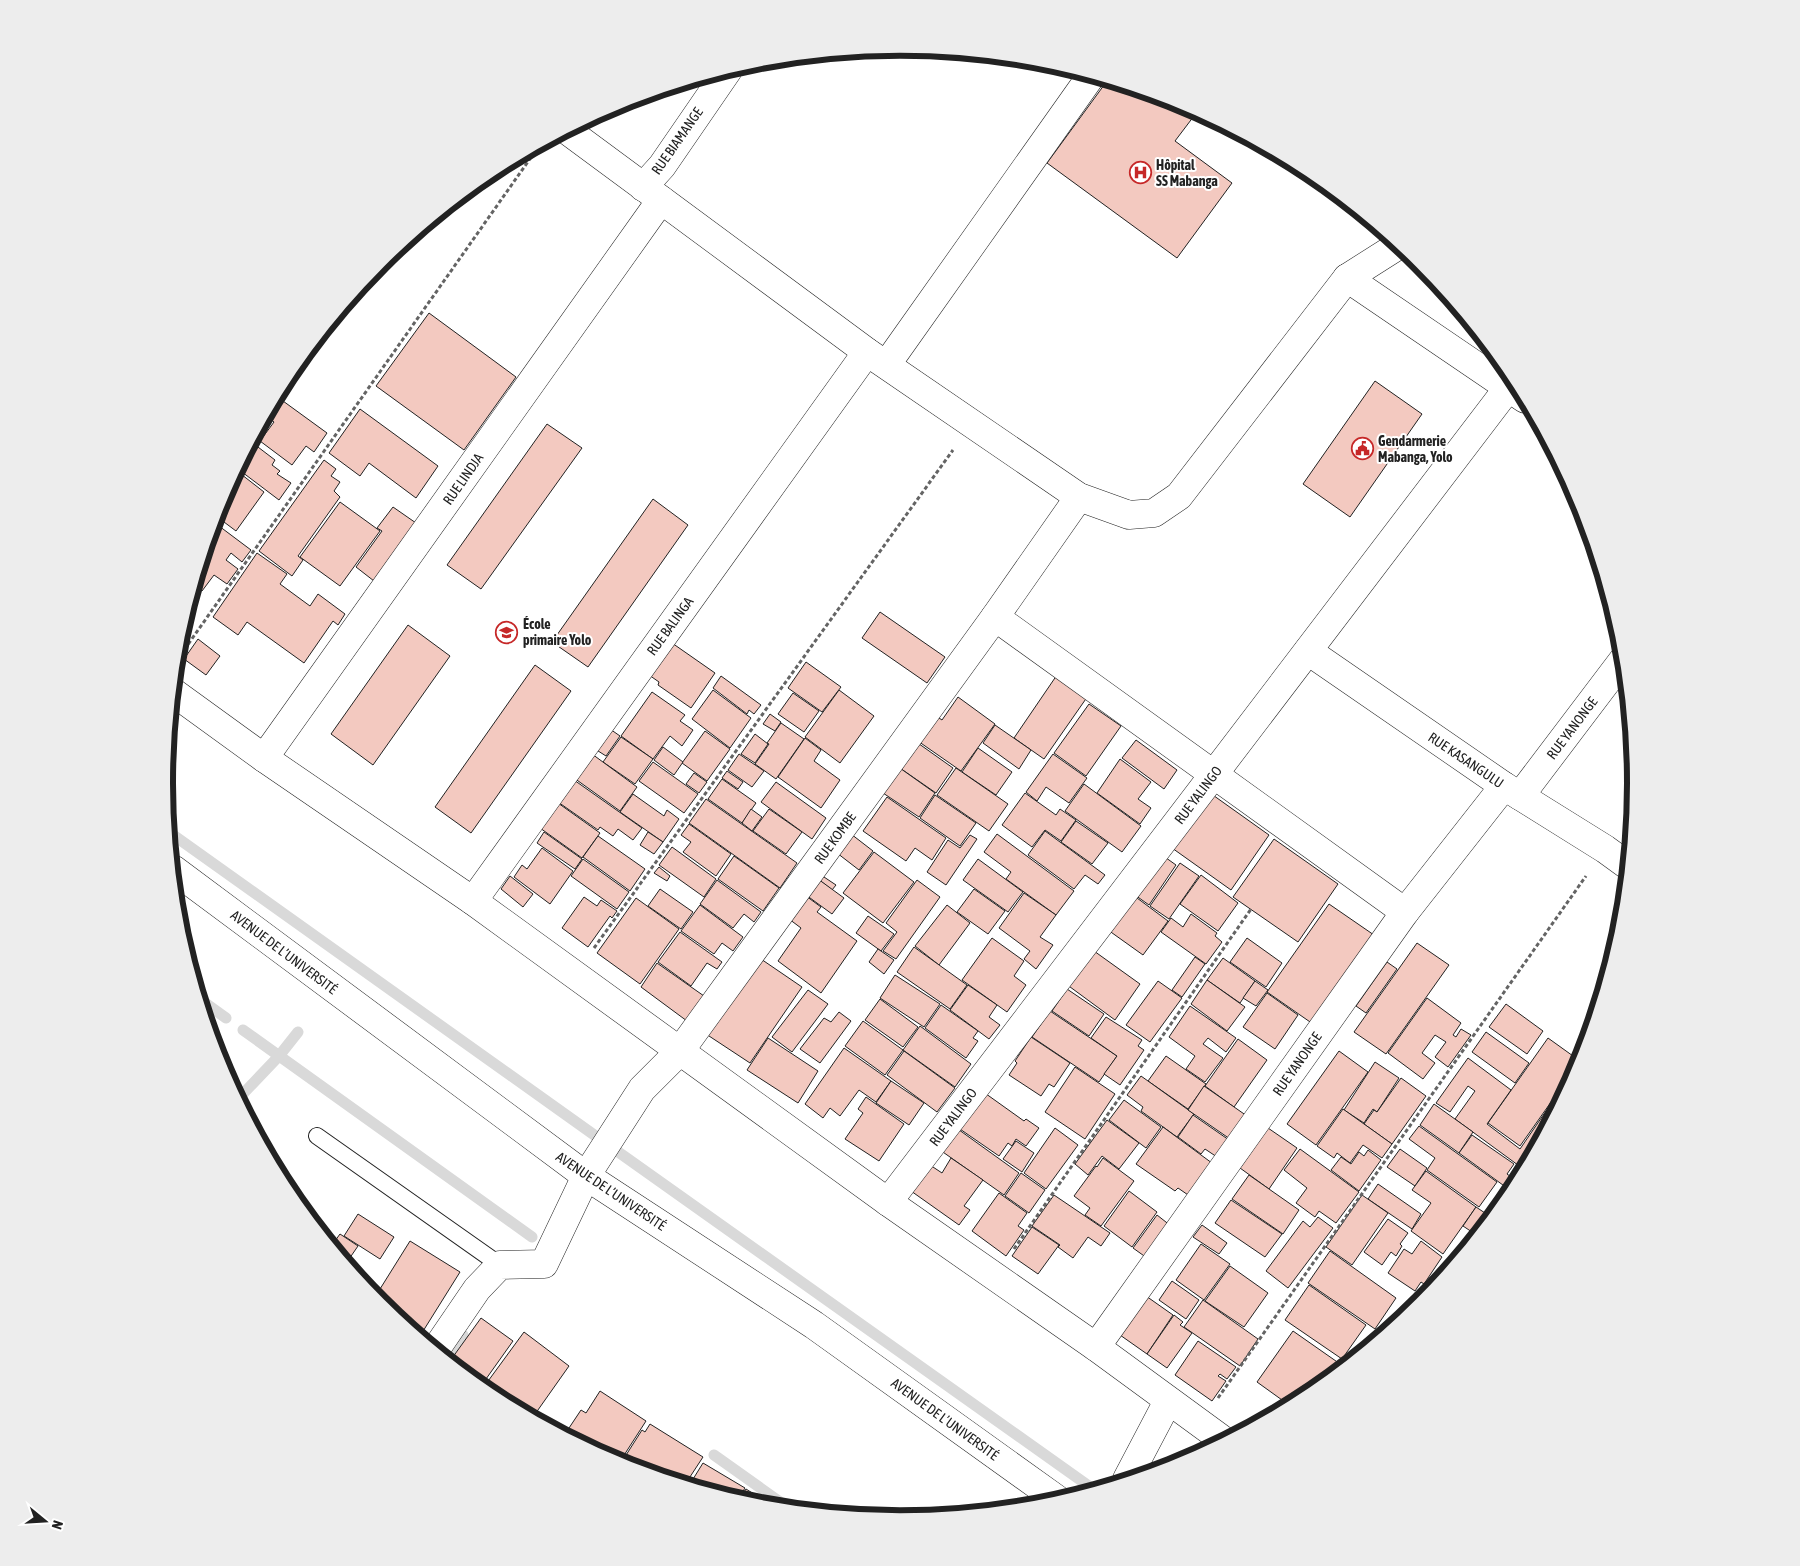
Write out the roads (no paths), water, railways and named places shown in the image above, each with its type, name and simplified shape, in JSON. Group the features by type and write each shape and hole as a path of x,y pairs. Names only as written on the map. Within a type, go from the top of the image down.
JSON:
{"street":[{"name":"RUE BIAMANGE","path":"652,193 662,166 722,79"},
{"name":"RUE BALINGA","path":"473,901 877,358 1087,81"},
{"path":"573,134 877,358 1079,497 1129,515 1154,513 1179,496 1347,278 1393,250"},
{"name":"RUE LINDJA","path":"264,758 652,193"},
{"path":"1347,278 1510,389"},
{"name":"RUE YALINGO","path":"888,1202 1308,651 1515,397"},
{"name":"RUE KOMBE","path":"500,1265 544,1264 586,1176 642,1089 680,1051 996,618 1079,497"},
{"path":"996,618 1405,912"},
{"name":"RUE KASANGULU","path":"1308,651 1512,791 1622,862"},
{"name":"RUE YANONGE","path":"1096,1346 1405,912 1512,791 1617,667"},
{"path":"178,695 264,758 473,901 888,1202 1096,1346 1218,1436"},
{"name":"AVENUE DE L’UNIVERSITÉ","path":"179,874 586,1176 814,1325 1050,1494"},
{"path":"439,1344 477,1289 500,1265"},
{"path":"1131,1472 1168,1400"}],"lane":[{"path":"317,1136 500,1265"}],"waterway":[{"path":"175,837 597,1137"},
{"path":"208,1005 226,1018"},
{"path":"243,1030 532,1237"},
{"path":"243,1093 279,1056 298,1032"},
{"path":"607,1144 1088,1485"},
{"path":"450,1353 463,1335"},
{"path":"714,1455 776,1499"}],"place":[{"name":"Hôpital SS Mabanga","path":"1140,173"},
{"name":"Gendarmerie Mabanga, Yolo","path":"1362,449"},
{"name":"École primaire Yolo","path":"507,632"}]}
